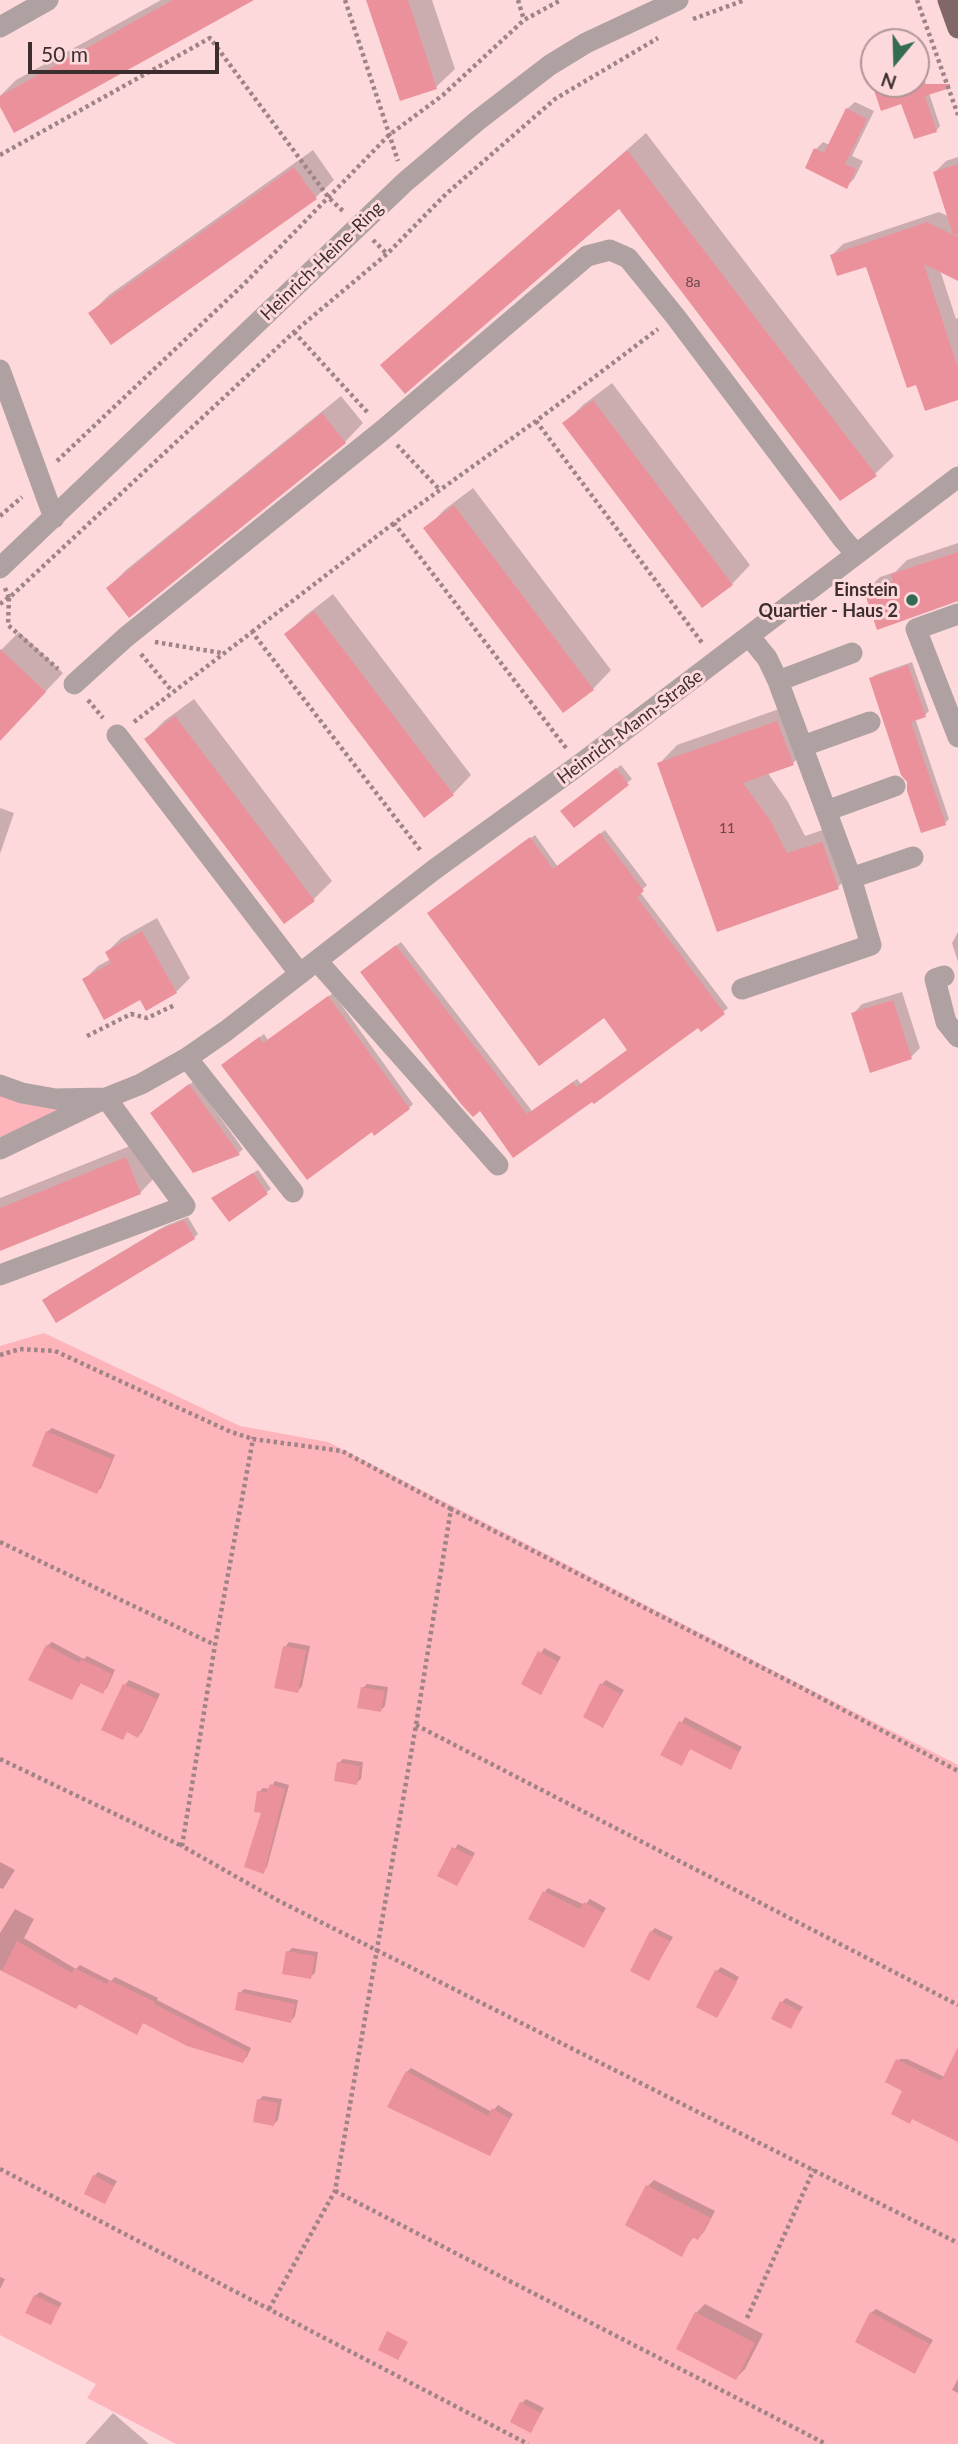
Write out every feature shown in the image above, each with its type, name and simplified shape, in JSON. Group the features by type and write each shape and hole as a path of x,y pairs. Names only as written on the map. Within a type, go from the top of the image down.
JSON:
{"street":[{"path":"0,27 48,0"},
{"name":"Heinrich-Heine-Ring","path":"1,576 54,518 405,182 477,121 550,65 586,43 678,0"},
{"path":"74,684 126,637 383,430 587,256 610,250 628,258 675,316 856,554"},
{"path":"0,370 54,518"},
{"name":"Heinrich-Mann-Straße","path":"0,1149 141,1084 187,1058 226,1031 435,869 579,765 958,477"},
{"path":"958,614 916,629 958,737"},
{"path":"742,989 871,945 851,878 778,681 767,658 749,636"},
{"path":"778,681 852,653"},
{"path":"803,746 870,722"},
{"path":"117,735 309,968 498,1165"},
{"path":"826,811 895,786"},
{"path":"851,878 913,857"},
{"path":"944,976 935,979 946,1022 958,1037"},
{"path":"187,1058 293,1192"},
{"name":"Heinrich-Mann-Straße","path":"0,1085 22,1093 56,1098 106,1098"},
{"path":"0,1275 185,1206 106,1098"}],"path":[{"path":"345,0 405,182"},
{"path":"518,0 524,20"},
{"path":"0,516 245,283 389,135 443,95 524,20 561,0"},
{"path":"691,20 745,0"},
{"path":"918,0 958,116"},
{"path":"0,604 294,332 387,254 446,194 555,99 661,36"},
{"path":"0,155 210,38 329,198 387,254"},
{"path":"117,735 394,523 675,316"},
{"path":"536,421 717,661"},
{"path":"394,523 579,765"},
{"path":"1,576 9,598"},
{"path":"253,632 435,869"},
{"path":"126,637 223,653"},
{"path":"126,637 172,691"},
{"path":"87,1036 131,1014 147,1018 175,1005"},
{"path":"0,1355 20,1349 55,1351 231,1432 253,1439 342,1451 958,1771"},
{"path":"182,1846 253,1439"},
{"path":"270,2309 335,2191 451,1509"},
{"path":"0,1542 215,1645"},
{"path":"416,1725 958,2005"},
{"path":"0,1759 182,1846 279,1900 958,2243"},
{"path":"0,2169 528,2444"},
{"path":"747,2318 814,2169"},
{"path":"335,2191 826,2444"}],"shaded area":[{"path":"0,1095 71,1107 0,1137"},
{"path":"44,1333 240,1426 328,1442 958,1765 958,2444 176,2444 87,2398 96,2384 0,2335 0,1346"}],"building":[{"path":"173,0 254,0 14,133 0,107 0,96"},
{"path":"366,0 408,0 437,89 400,101"},
{"path":"930,84 950,84 950,88 930,94"},
{"path":"877,98 926,98 937,132 914,139 901,104 881,111"},
{"path":"846,108 867,119 845,164 856,169 847,189 805,168 814,148 824,153"},
{"path":"627,150 877,476 840,501 619,209 405,394 380,365"},
{"path":"958,164 958,234 954,235 958,237 958,281 924,264 958,368 958,400 925,411 916,385 907,388 866,267 837,276 830,255 927,222 953,235 933,172"},
{"path":"294,167 317,199 111,345 88,313"},
{"path":"593,400 733,585 702,608 562,423"},
{"path":"322,413 346,443 129,618 106,588"},
{"path":"454,505 594,690 563,713 423,528"},
{"name":"Einstein Quartier - Haus 2","path":"958,552 958,601 877,630 864,591 893,581 891,574"},
{"path":"314,611 454,795 424,818 284,634"},
{"path":"0,649 46,692 0,741"},
{"path":"908,665 926,717 911,722 946,825 921,833 907,791 907,782 901,775 869,678"},
{"path":"175,716 315,901 284,924 144,739"},
{"path":"777,721 794,765 743,783 770,820 787,853 822,842 839,889 717,932 657,763"},
{"path":"616,768 629,785 574,828 560,811"},
{"path":"600,833 644,891 637,897 725,1014 701,1032 698,1028 594,1104 592,1102 513,1158 480,1111 473,1117 461,1104 360,972 396,945 527,1114 573,1082 576,1087 627,1050 604,1018 539,1066 427,913 530,837 553,869"},
{"path":"142,931 177,993 146,1011 140,1000 104,1020 82,979 111,963 105,952"},
{"path":"328,996 410,1109 374,1136 372,1132 307,1180 221,1065 259,1037 263,1043"},
{"path":"893,1000 912,1059 870,1073 851,1013"},
{"path":"189,1084 240,1155 193,1173 150,1113"},
{"path":"126,1157 141,1194 0,1251 0,1208"},
{"path":"253,1173 268,1194 229,1222 211,1198"},
{"path":"184,1220 195,1239 56,1323 42,1300 159,1230"},
{"path":"46,1431 112,1459 97,1494 32,1466"},
{"path":"46,1645 79,1663 81,1659 112,1674 103,1694 80,1683 72,1700 28,1680"},
{"path":"283,1646 306,1650 298,1693 274,1688"},
{"path":"538,1651 558,1662 541,1695 521,1684"},
{"path":"600,1683 621,1694 603,1728 583,1717"},
{"path":"123,1684 157,1699 138,1738 127,1732 123,1740 101,1730"},
{"path":"361,1687 385,1691 381,1712 357,1708"},
{"path":"679,1721 739,1752 731,1770 690,1749 682,1766 660,1755"},
{"path":"337,1762 360,1766 357,1785 334,1781"},
{"path":"270,1784 285,1789 264,1874 244,1867 261,1813 254,1812 257,1791 267,1792"},
{"path":"452,1847 473,1857 457,1886 437,1876"},
{"path":"543,1891 580,1909 584,1902 603,1913 584,1948 528,1919"},
{"path":"650,1931 670,1941 649,1981 630,1971"},
{"path":"17,1941 72,1973 74,1968 107,1984 109,1980 248,2052 243,2063 187,2046 143,2023 137,2035 79,2004 76,2009 2,1971"},
{"path":"286,1951 315,1956 311,1979 282,1974"},
{"path":"715,1970 737,1982 717,2018 696,2007"},
{"path":"238,1992 295,2004 291,2023 235,2010"},
{"path":"780,2001 800,2011 791,2029 771,2019"},
{"path":"958,2047 958,2142 912,2119 910,2124 891,2114 902,2091 885,2082 896,2059 941,2081"},
{"path":"406,2071 488,2116 492,2108 510,2119 490,2156 387,2107"},
{"path":"257,2099 278,2103 274,2126 253,2122"},
{"path":"93,2175 114,2186 105,2204 84,2194"},
{"path":"646,2185 711,2218 698,2240 692,2237 682,2257 625,2225"},
{"path":"34,2295 59,2307 51,2325 25,2313"},
{"path":"695,2312 755,2343 736,2380 676,2349"},
{"path":"870,2312 930,2344 915,2374 855,2342"},
{"path":"387,2331 408,2342 398,2360 378,2350"},
{"path":"520,2402 541,2413 531,2433 510,2422"}],"place":[{"name":"Einstein Quartier - Haus 2","path":"912,600"}]}
